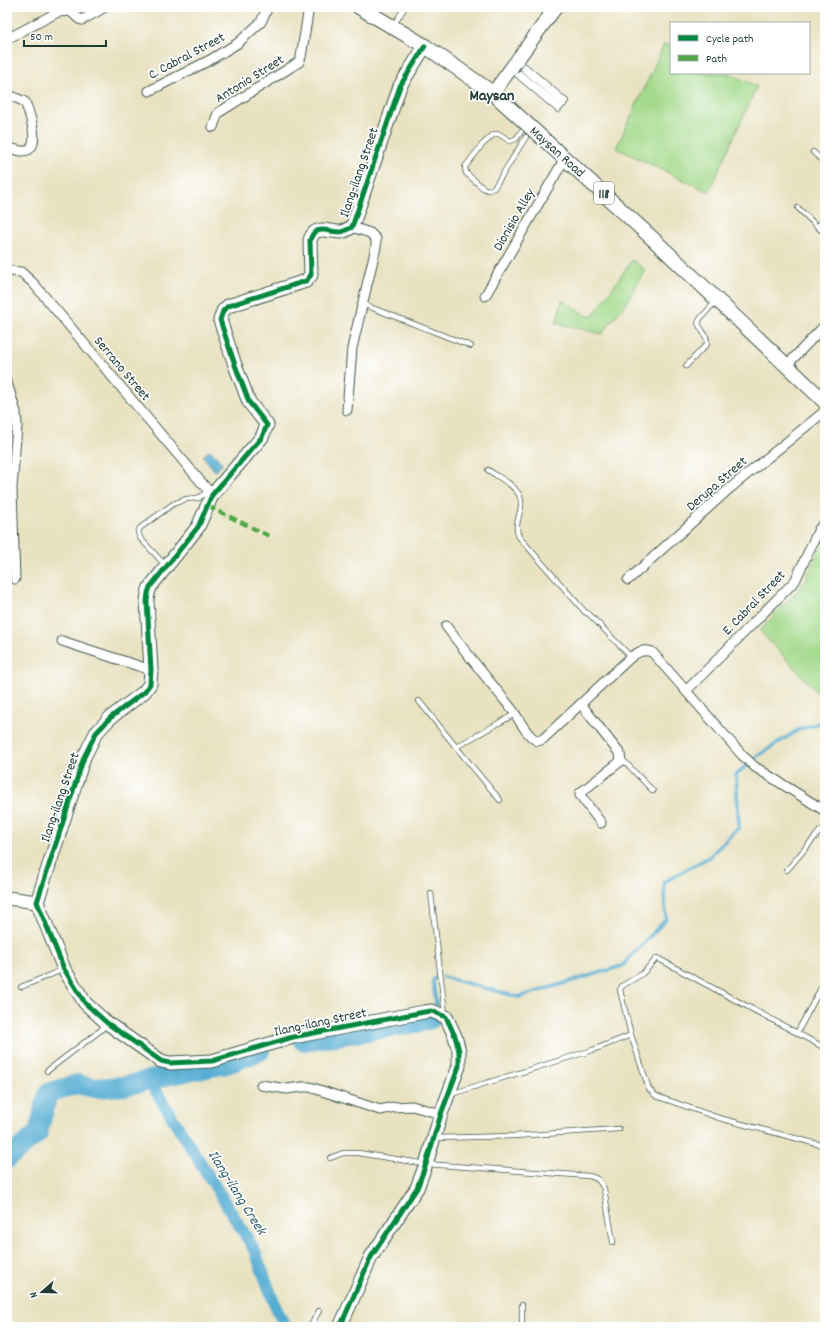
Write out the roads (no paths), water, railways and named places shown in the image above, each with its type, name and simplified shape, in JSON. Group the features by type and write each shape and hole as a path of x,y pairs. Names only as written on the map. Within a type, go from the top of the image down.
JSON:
{"main road":[{"name":"Maysan Road","path":"359,7 426,46 493,93 653,239 825,402"}],"street":[{"path":"7,39 58,12 70,12 79,20 82,20 105,7"},
{"name":"C. Cabral Street","path":"148,91 210,60 238,43 261,22 268,7"},
{"name":"Antonio Street","path":"213,127 218,114 299,62 309,7"},
{"path":"493,93 556,7"},
{"name":"Ilang-ilang Street","path":"426,46 400,86 352,227 340,232 320,230 311,237 311,275 306,281 228,306 223,311 220,320 249,402 267,425 262,436 210,493 198,527 155,580 148,593 151,670 150,684 144,692 110,718 96,734 84,757 36,902 64,969 85,1002 108,1023 161,1061 170,1063 212,1061 293,1037 424,1012 432,1011 446,1017"},
{"path":"7,94 25,102 31,116 34,139 28,150 22,151 7,147"},
{"name":"Dionisio Alley","path":"486,296 565,158"},
{"name":"Ilang-ilang Street","path":"347,410 352,348 376,247 376,239 370,233 352,227"},
{"name":"Serrano Street","path":"7,271 21,272 34,284 210,493"},
{"path":"786,366 825,325"},
{"path":"8,386 16,412 17,426 10,524 15,579"},
{"name":"Derupa Street","path":"628,580 728,489 825,411"},
{"name":"E. Cabral Street","path":"686,691 796,581 819,529 825,523"},
{"path":"446,626 534,739 538,741 543,739 631,657 640,651 646,650 652,652 742,756 755,767 825,811"},
{"path":"62,641 151,670"},
{"path":"581,704 620,754 621,761 580,793 601,823"},
{"path":"7,898 36,902"},
{"path":"340,1327 371,1257 417,1188 426,1164 441,1114 459,1066 459,1051 455,1036 446,1017"},
{"path":"261,1085 287,1089 302,1086 310,1087 380,1110 394,1107 412,1106 441,1114"}],"lane":[{"path":"392,27 405,7"},
{"path":"521,71 566,101 562,105 558,110 521,71"},
{"path":"521,132 516,139 510,141 499,134 494,134 482,145 465,167 466,172 483,188 488,190 494,188 526,137"},
{"path":"813,152 825,163"},
{"path":"798,208 825,234"},
{"path":"818,227 825,216"},
{"path":"686,366 707,344 707,339 698,323 717,300"},
{"path":"362,304 471,346"},
{"path":"488,470 510,485 518,493 521,504 516,529 520,538 585,612 589,614 631,657"},
{"path":"166,566 140,538 138,532 140,528 173,504 186,498 198,498 210,493"},
{"path":"418,701 500,800"},
{"path":"456,747 516,714"},
{"path":"621,761 625,762 653,791"},
{"path":"787,870 820,831 825,828"},
{"path":"431,893 446,1017"},
{"path":"825,1048 657,958 642,974 622,986 620,990 630,1035 649,1089 656,1096 719,1118 825,1146"},
{"path":"21,987 64,969"},
{"path":"797,1033 822,986"},
{"path":"47,1071 108,1023"},
{"path":"448,1094 564,1060 630,1035"},
{"path":"434,1138 514,1136 619,1129"},
{"path":"330,1158 343,1153 358,1153 426,1164 596,1177 604,1189 613,1242"},
{"path":"522,1305 522,1327"},
{"path":"310,1327 319,1311"}],"water":[{"path":"210,450 223,464 215,471 203,456"}],"waterway":[{"path":"443,977 519,997 622,966 666,919 664,882 709,857 739,827 736,775 756,757 798,730 825,721"},
{"path":"436,978 433,980 436,1005"},
{"path":"303,1041 416,1023 431,1019"},
{"path":"7,1159 38,1133 48,1093 77,1084 94,1088 125,1086 170,1075 227,1064 260,1051"},
{"name":"Ilang-ilang Creek","path":"149,1080 254,1249 277,1310 286,1327"}],"district":[{"name":"Maysan","path":"492,94"}]}
